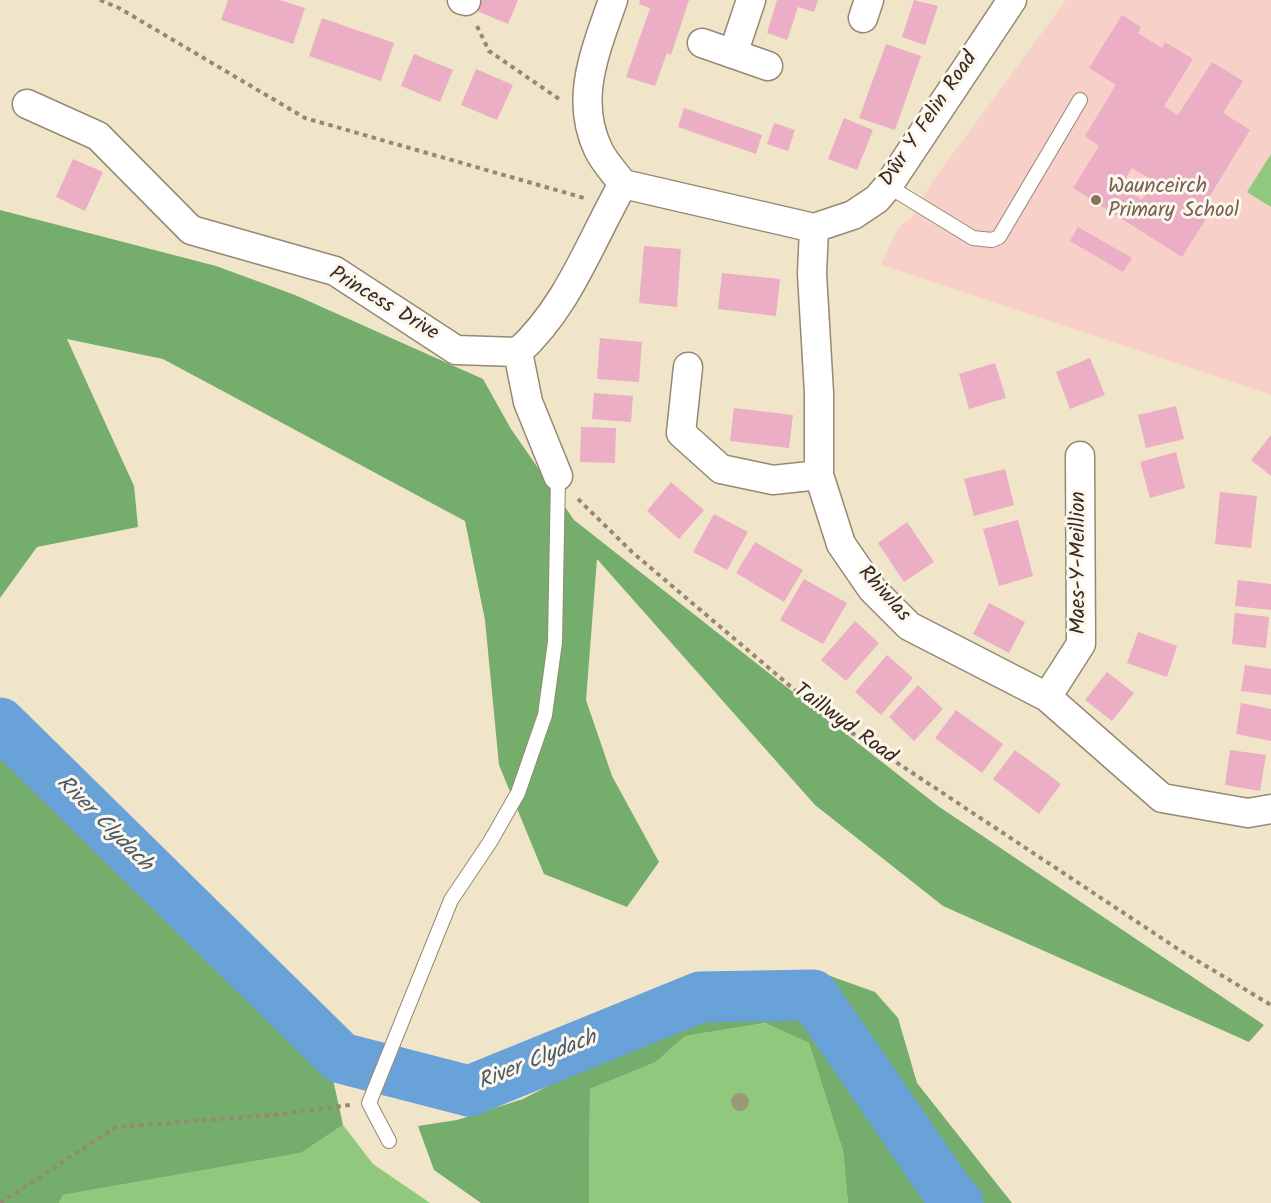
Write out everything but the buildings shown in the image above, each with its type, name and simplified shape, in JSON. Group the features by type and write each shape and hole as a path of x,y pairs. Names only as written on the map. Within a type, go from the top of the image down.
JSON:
{"street":[{"path":"558,476 528,402 518,352 540,332 560,306 617,195 587,118 586,87 591,62 613,0"},
{"path":"733,54 751,0"},
{"name":"Dŵr Y Felin Road","path":"814,228 853,215 877,199 888,186 1012,0"},
{"path":"702,43 768,66"},
{"name":"Princess Drive","path":"27,104 98,136 191,230 335,271 456,350 518,352"},
{"path":"617,195 814,228"},
{"name":"Rhiwlas","path":"814,228 812,274 819,393 819,475 841,544 872,589 909,626 1047,697 1162,798 1248,813 1271,809"},
{"path":"688,367 681,433 721,469 773,480 819,475"},
{"name":"Maes-Y-Meillion","path":"1047,697 1081,644 1080,456"}],"lane":[{"path":"888,186 973,238 992,240 999,237 1080,100"},
{"path":"389,1141 369,1102 451,900 490,842 518,793 545,715 555,642 558,476"}],"path":[{"path":"100,0 119,8 305,117 617,195"},
{"path":"464,0 489,51 587,118"},
{"name":"Taillwyd Road","path":"558,476 586,508 632,552 822,713 1162,939 1271,1005"},
{"path":"0,1203 116,1127 272,1115 369,1102"}],"shaded area":[{"name":"Waunceirch Primary School","path":"1066,0 1271,0 1271,395 881,265 898,228 911,218 932,182"}],"green space":[{"path":"1271,154 1271,207 1247,192"},
{"path":"0,210 216,266 295,295 483,379 511,429 574,520 938,806 1264,1025 1249,1042 943,906 815,805 597,559 586,700 612,776 659,862 627,907 544,874 499,765 485,620 465,521 163,359 67,339 134,486 138,527 37,547 0,598"},
{"path":"0,749 331,1070 343,1125 301,1153 63,1195 59,1203 0,1203"},
{"path":"819,972 875,992 898,1018 917,1083 1012,1203 848,1203 843,1151 809,1043 765,1023 685,1036 656,1062 590,1089 589,1203 481,1203 434,1170 418,1126 457,1120 523,1099 584,1067 645,1041 755,977"},
{"path":"765,1023 809,1043 843,1151 848,1203 589,1203 590,1089 656,1062 685,1036"},
{"path":"343,1125 373,1164 430,1203 59,1203 63,1195 301,1153"}],"waterway":[{"name":"River Clydach","path":"0,723 341,1058 469,1091 700,997 813,995 948,1192 958,1203"}],"place":[{"name":"Waunceirch Primary School","path":"1096,200"}]}
